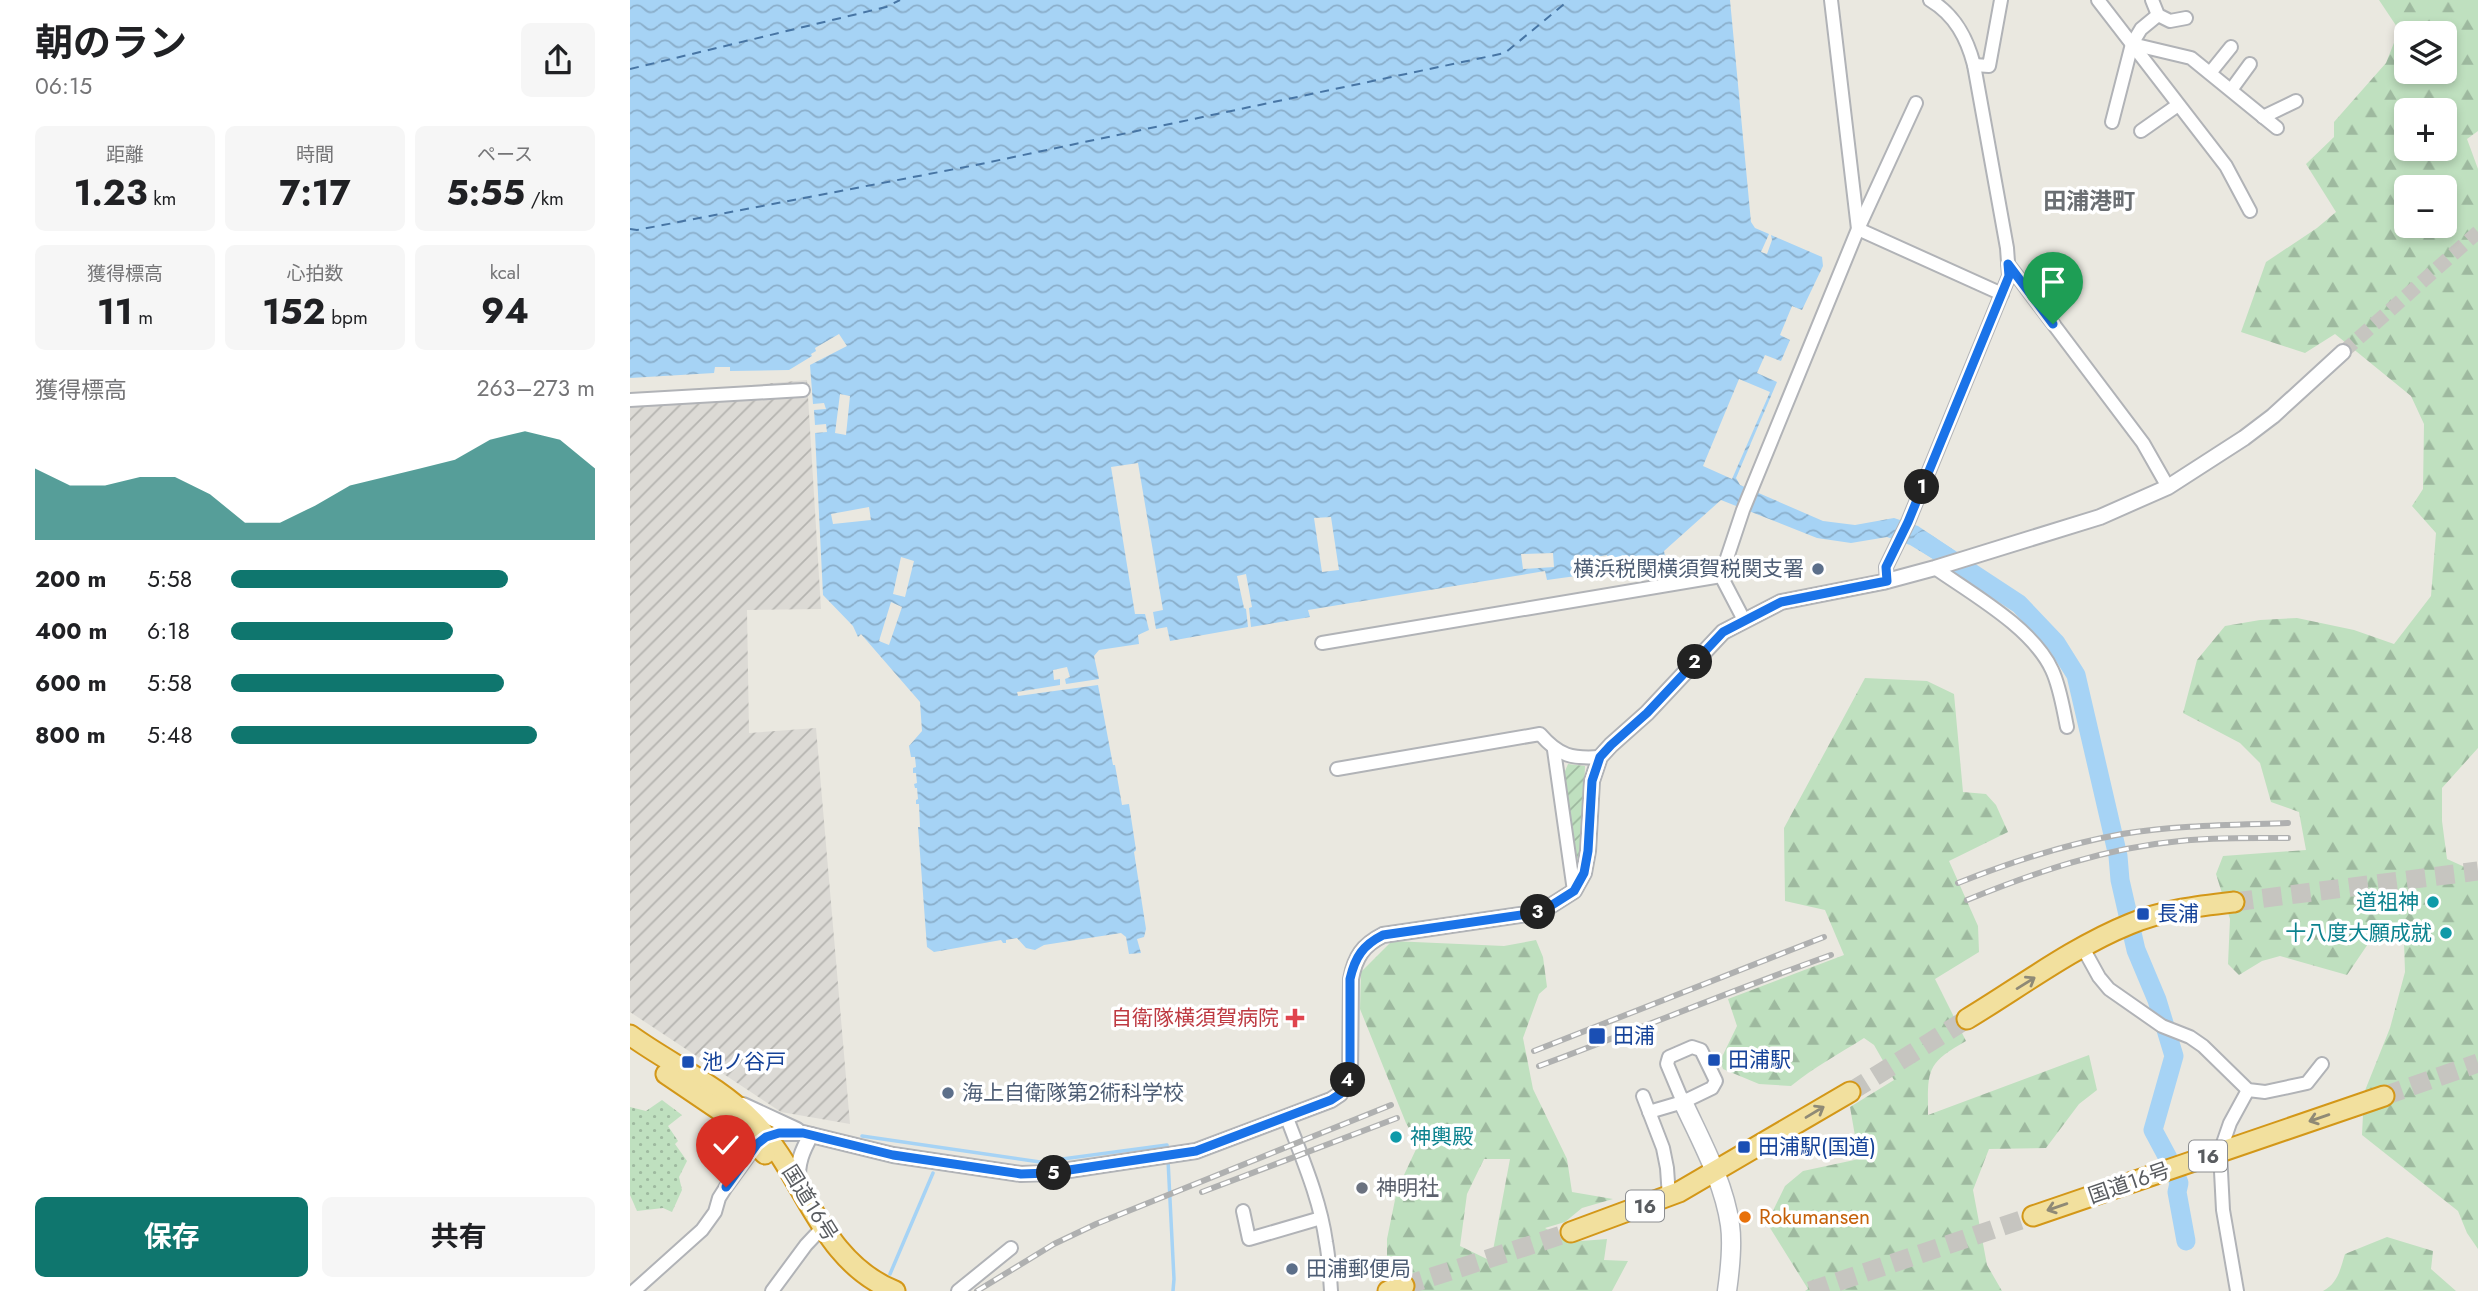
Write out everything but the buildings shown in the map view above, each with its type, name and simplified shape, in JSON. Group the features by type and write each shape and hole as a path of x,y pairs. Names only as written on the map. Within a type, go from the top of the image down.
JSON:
{"highway":[{"path":"1967,1019 2083,947 2132,923 2189,907 2234,902"},
{"name":"国道16号","path":"631,1042 723,1095 742,1110 762,1140 767,1157 835,1263 872,1291"},
{"name":"国道16号","path":"631,1042 714,1106 777,1149 799,1185 818,1233 866,1273 895,1291"},
{"name":"16","path":"1571,1232 1669,1197 1850,1092"},
{"name":"国道16号","path":"2033,1216 2384,1096"}],"main road":[{"path":"1683,1102 1715,1172 1730,1226 1727,1291"}],"street":[{"path":"1831,0 1858,229"},
{"path":"1887,581 1886,567 1908,522 2009,276 1974,65 1968,44 1947,12 1930,0"},
{"path":"1974,65 1989,66 2001,0"},
{"path":"2100,0 2226,166 2250,211"},
{"path":"2152,0 2158,15 2169,21 2186,18"},
{"path":"2112,122 2132,44 2141,29 2158,15"},
{"path":"2132,44 2191,58 2277,128"},
{"path":"2210,73 2231,47"},
{"path":"2231,90 2249,64"},
{"path":"2263,117 2296,101"},
{"path":"1744,620 1721,576 1743,510 1858,229 1916,103"},
{"path":"2141,131 2178,104"},
{"path":"1858,229 2002,294"},
{"path":"2008,264 2143,443 2168,487"},
{"path":"723,1095 807,1134 893,1155 1021,1174 1049,1173 1196,1151 1331,1100 1340,1094 1350,1075 1350,979 1357,958 1369,942 1383,935 1541,912 1574,891 1584,873 1592,781 1600,757 1647,713 1723,632 1781,602 1887,581 1938,567 2100,517 2168,487 2216,458 2264,423 2343,352"},
{"path":"630,400 803,390"},
{"path":"1938,567 2035,645 2057,681 2067,727"},
{"path":"1322,643 1721,576"},
{"path":"1337,769 1540,734 1554,750 1579,758 1600,757"},
{"path":"1554,750 1574,891"},
{"path":"2083,947 2099,977 2109,989 2162,1026 2190,1037 2203,1046 2248,1090 2265,1092 2307,1083 2322,1064"},
{"path":"1649,1112 1683,1102 1712,1088 1716,1081 1701,1050 1692,1047 1669,1057 1667,1064 1683,1102"},
{"path":"2237,1291 2223,1210 2220,1152 2230,1123 2248,1090"},
{"path":"1643,1096 1667,1167 1669,1197"},
{"path":"1287,1118 1321,1218 1331,1291"},
{"path":"634,1291 702,1230 715,1212 726,1187 762,1140 779,1133 807,1134"},
{"path":"799,1185 797,1170 807,1134"},
{"path":"1243,1211 1249,1239 1321,1218"},
{"path":"772,1291 806,1244 818,1233"},
{"path":"958,1291 1011,1248"}],"shaded area":[{"path":"807,380 821,609 747,610 749,733 816,728 850,1124 781,1112 630,1012 630,396"}],"green space":[{"path":"2379,0 2478,0 2478,131 2467,139 2478,169 2478,748 2442,788 2442,821 2447,859 2478,873 2478,1249 2467,1233 2458,1211 2362,1135 2364,1093 2390,1028 2405,972 2404,942 2378,929 2347,975 2280,956 2262,961 2239,975 2228,964 2230,919 2216,874 2223,856 2306,850 2299,812 2271,802 2260,763 2240,743 2183,713 2197,660 2225,626 2297,618 2354,630 2394,644 2431,596 2436,533 2412,506 2423,489 2424,424 2411,396 2335,334 2305,353 2241,332 2266,262 2336,212 2306,164 2334,137 2334,122 2386,63 2394,43 2394,84 2457,84 2457,21 2394,22"},
{"path":"1865,678 1927,681 1954,694 1963,792 1986,794 1996,805 2008,832 1949,861 1978,926 1979,952 1935,979 1966,1041 1943,1056 1932,1070 1928,1088 1928,1115 2089,1055 2097,1090 2079,1104 2046,1148 1989,1149 1973,1190 1987,1265 2002,1291 1805,1291 1808,1289 1767,1223 1785,1186 1803,1171 1859,1159 1850,1107 1894,1080 1874,1045 1864,1038 1791,1086 1759,1084 1723,1069 1720,1061 1737,1026 1728,999 1844,955 1825,910 1785,901 1784,828"},
{"path":"1568,764 1585,766 1582,858 1579,859 1574,856 1563,776"},
{"path":"1536,940 1543,957 1547,987 1539,994 1523,1038 1533,1089 1567,1159 1572,1192 1613,1199 1582,1208 1565,1222 1545,1228 1568,1242 1607,1239 1604,1260 1628,1261 1612,1291 1387,1291 1387,1239 1397,1190 1418,1145 1406,1123 1360,1009 1361,972 1392,941 1504,946","holes":["1484,1159 1510,1159 1491,1261 1460,1246 1467,1194"]},
{"path":"662,1100 682,1115 668,1126 678,1141 675,1144 687,1161 679,1177 682,1190 672,1212 663,1208 637,1211 630,1195 630,1107 646,1111"},
{"path":"2387,1237 2433,1251 2431,1269 2456,1291 2323,1291 2335,1280 2345,1254"}],"water":[{"path":"630,0 1730,0 1751,222 1755,228 1769,234 1761,252 1767,254 1771,235 1822,257 1823,266 1802,310 1792,306 1780,335 1790,340 1781,361 1765,355 1757,373 1777,382 1736,478 1740,485 1823,521 1855,525 1894,518 1918,526 1955,551 1933,559 1910,545 1887,537 1851,543 1817,538 1721,500 1664,551 1667,567 1657,569 1647,563 1610,568 1607,555 1573,561 1576,576 1547,580 1545,571 1308,610 1310,617 1251,627 1249,608 1252,607 1246,574 1237,576 1248,627 1170,641 1167,627 1156,629 1153,612 1163,610 1138,463 1111,467 1135,614 1145,614 1149,630 1138,635 1139,644 1099,650 1094,656 1099,679 1066,684 1065,679 1070,677 1067,667 1053,670 1054,680 1060,679 1060,685 1017,692 1018,696 1098,685 1122,805 1129,804 1146,929 1144,937 1137,939 1141,953 1129,954 1126,937 1121,933 1044,945 1035,950 1026,948 1017,938 1006,940 1006,943 1001,940 934,952 927,947 918,827 919,804 916,804 917,788 914,784 917,783 916,773 913,773 913,768 916,767 915,757 911,757 909,746 922,731 920,702 861,634 858,637 853,626 823,595 815,433 827,432 826,424 815,425 814,410 826,409 824,403 813,404 810,365 847,346 839,334 815,348 812,356 789,370 730,371 730,367 715,367 714,373 630,378","holes":["1739,379 1770,392 1732,479 1703,466","840,394 850,396 846,435 835,433","869,507 871,520 833,524 831,514","1331,517 1339,570 1322,572 1314,518","1553,553 1554,567 1523,569 1521,554","901,557 914,561 905,597 893,594","891,602 902,607 889,645 879,641"]}],"waterway":[{"path":"1923,541 2019,604 2056,643 2076,675 2118,856 2120,880 2136,950 2157,1000 2174,1056 2153,1130 2168,1158"},
{"path":"862,1136 1040,1162 1167,1145 1168,1153"},
{"path":"1168,1160 1173,1291"},
{"path":"890,1274 933,1173"},
{"path":"2177,1178 2186,1241"}],"ferry route":[{"path":"630,69 886,7 900,0"},
{"path":"630,229 637,230 976,165 1505,53 1569,0"}],"tunnel":[{"path":"2343,352 2478,232"},
{"path":"2234,902 2478,871"},
{"path":"1850,1092 1967,1019"},
{"path":"2384,1096 2478,1063"},
{"path":"1810,1291 2033,1216"},
{"path":"1404,1286 1571,1232"}],"railway":[{"path":"1958,883 2039,854 2122,834 2184,827 2288,823"},
{"path":"1967,900 2045,871 2125,849 2193,840 2288,838"},
{"path":"1534,1051 1824,937"},
{"path":"1539,1066 1831,955"},
{"path":"977,1291 1054,1244 1096,1224 1391,1105"},
{"path":"1202,1192 1397,1118"}],"place":[{"name":"横浜税関横須賀税関支署","path":"1818,569"},
{"name":"道祖神","path":"2433,902"},
{"name":"長浦","path":"2143,914"},
{"name":"十八度大願成就","path":"2446,933"},
{"name":"自衛隊横須賀病院","path":"1295,1018"},
{"name":"田浦","path":"1597,1036"},
{"name":"田浦駅","path":"1714,1060"},
{"name":"池ノ谷戸","path":"688,1062"},
{"name":"海上自衛隊第2術科学校","path":"948,1093"},
{"name":"神輿殿","path":"1396,1137"},
{"name":"田浦駅(国道)","path":"1744,1147"},
{"name":"神明社","path":"1362,1188"},
{"name":"Rokumansen","path":"1745,1217"},
{"name":"田浦郵便局","path":"1292,1269"}],"district":[{"name":"田浦港町","path":"2089,201"}],"route":[{"path":"726,1187 750,1151 766,1137 779,1133 803,1133 893,1155 1021,1174 1049,1173 1196,1151 1331,1100 1340,1094 1350,1075 1350,979 1360,951 1369,942 1383,935 1541,912 1574,891 1584,873 1592,781 1600,757 1647,713 1723,632 1781,602 1887,581 1886,567 1908,522 2009,276 2008,264 2053,324"}]}
